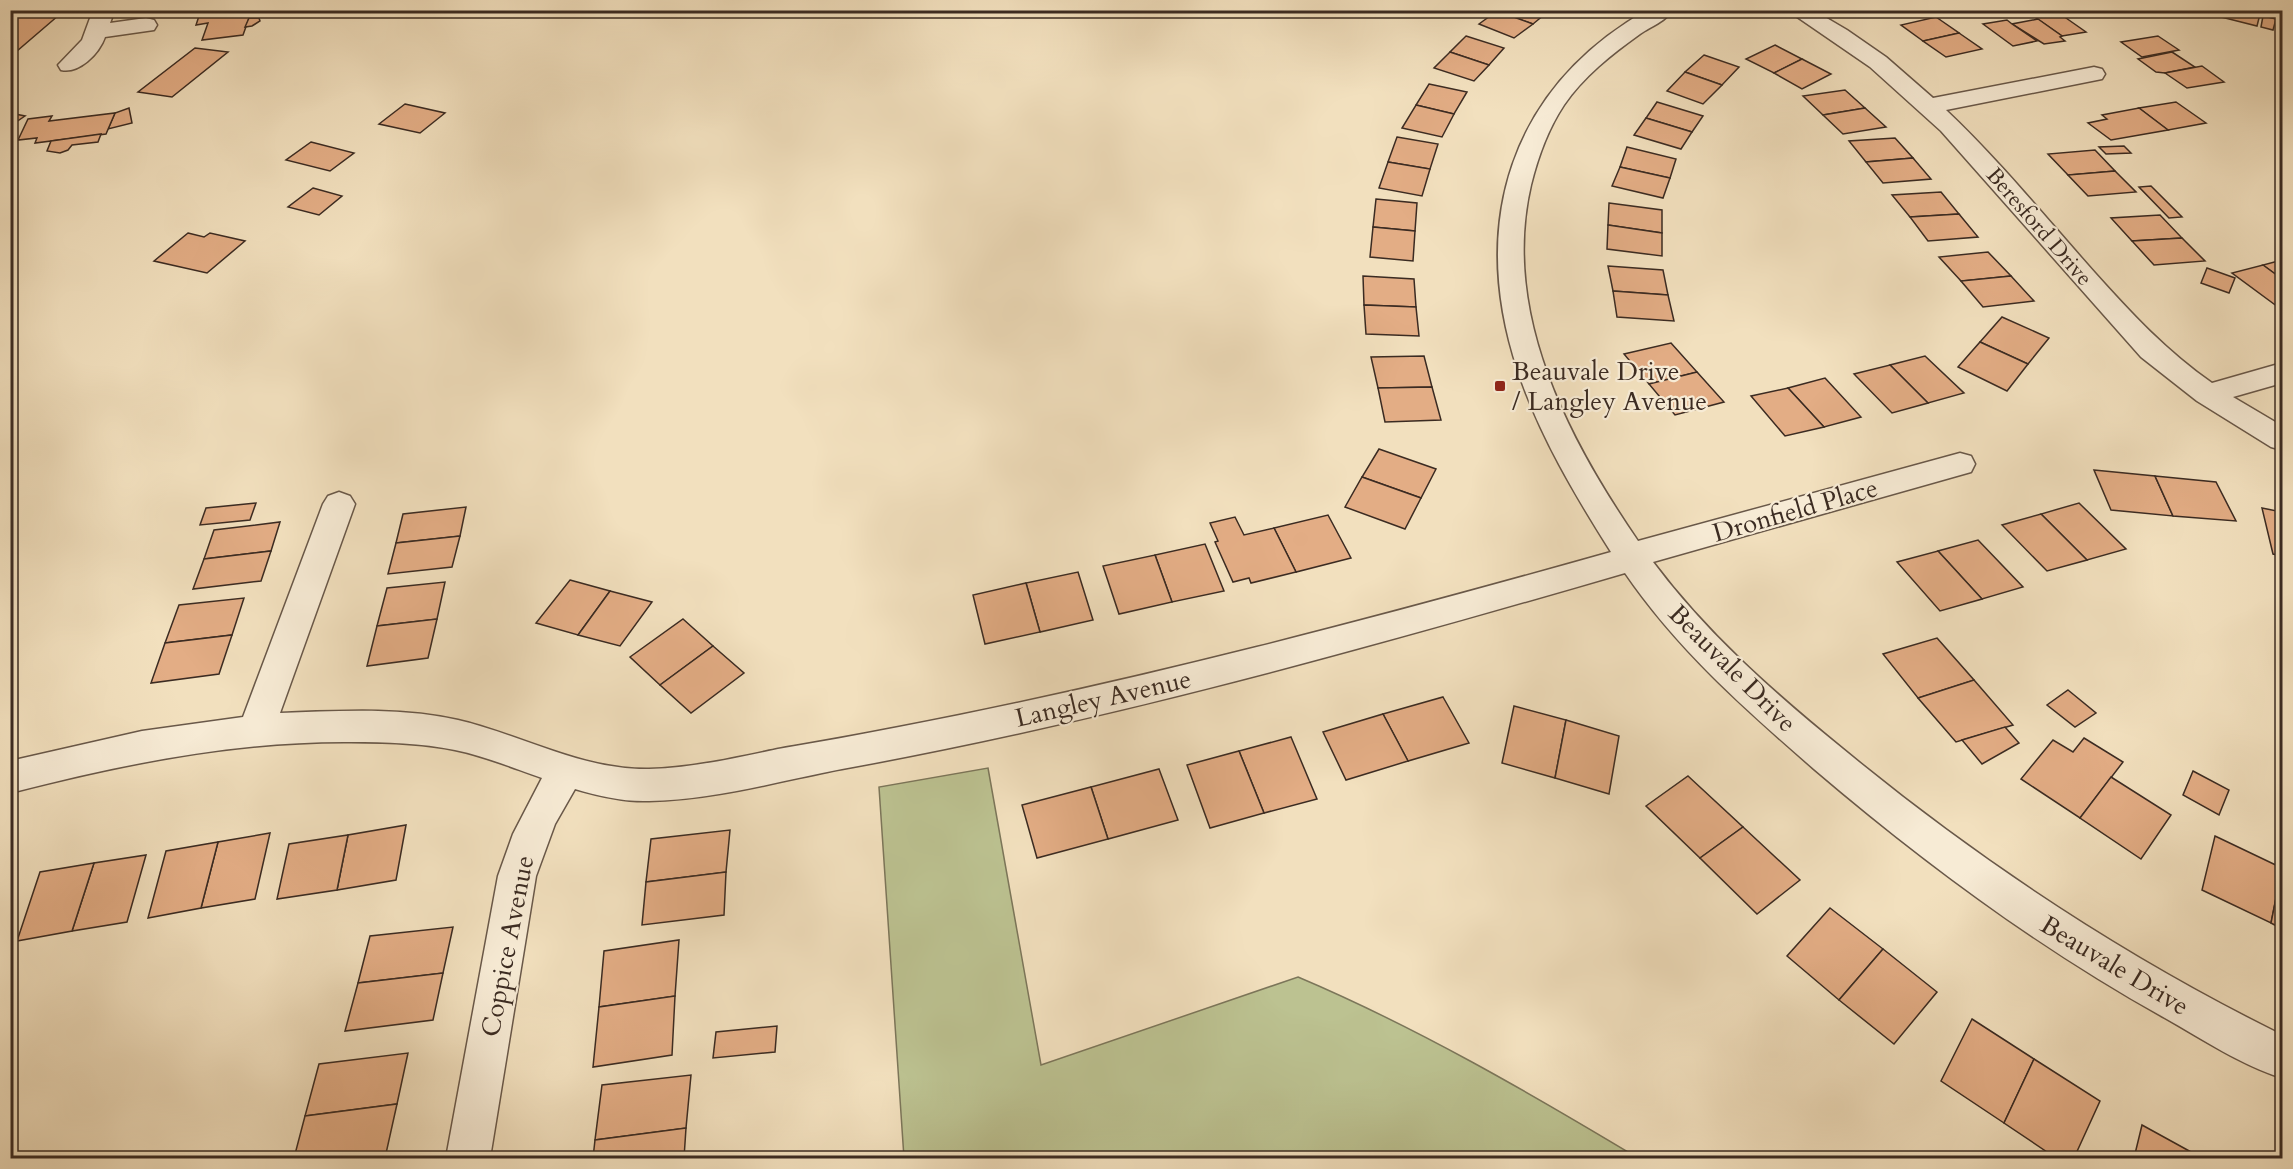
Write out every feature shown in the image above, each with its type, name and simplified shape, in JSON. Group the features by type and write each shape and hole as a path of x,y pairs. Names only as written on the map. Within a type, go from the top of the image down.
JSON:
{"street":[{"path":"69,65 92,43 104,10"},
{"name":"Beauvale Drive","path":"1663,10 1610,45 1552,104 1532,145 1517,188 1510,238 1515,310 1540,395 1575,466 1630,557 1694,636 1839,769 1978,878 2097,956 2168,998 2283,1057"},
{"name":"Beresford Drive","path":"1797,10 1862,52 1929,106 1969,146 2149,348 2207,394 2283,439"},
{"path":"96,32 146,25"},
{"path":"1929,106 2094,74"},
{"path":"2207,394 2283,373"},
{"name":"Dronfield Place","path":"1630,557 1960,464"},
{"path":"256,730 339,504"},
{"name":"Langley Avenue","path":"567,770 598,780 650,785 694,780 937,737 1305,650 1630,557"},
{"path":"10,777 160,741 256,730 340,727 396,729 453,735 501,747 567,770"},
{"name":"Coppice Avenue","path":"468,1158 517,876 527,843 545,802 567,770"}],"green space":[{"path":"988,768 1041,1065 1298,977 1428,1039 1638,1158 904,1158 879,787"}],"building":[{"path":"201,10 252,10 243,35 202,40 208,23 196,25"},
{"path":"1498,10 1550,10 1533,24 1497,11"},
{"path":"2195,10 2223,10 2221,17"},
{"path":"2223,10 2261,10 2257,26 2221,17"},
{"path":"1497,11 1533,24 1514,38 1479,24"},
{"path":"2056,11 2086,32 2062,36 2032,15"},
{"path":"10,13 59,15 17,51 10,51"},
{"path":"2263,16 2276,19 2273,30 2261,27"},
{"path":"1936,17 1959,33 1923,41 1901,25"},
{"path":"249,18 259,18 260,21 245,27"},
{"path":"2038,19 2062,36 2060,37 2065,41 2044,44 2012,24"},
{"path":"2007,20 2037,41 2013,46 1983,24"},
{"path":"1959,33 1982,49 1946,57 1923,41"},
{"path":"1466,36 1504,48 1489,65 1450,52"},
{"path":"2158,36 2179,50 2142,57 2121,42"},
{"path":"1775,45 1802,59 1774,73 1746,59"},
{"path":"195,48 228,52 172,97 138,92"},
{"path":"1450,52 1489,65 1474,81 1434,68"},
{"path":"2172,52 2195,67 2165,73 2156,72 2138,59"},
{"path":"1704,55 1739,67 1722,85 1685,72"},
{"path":"1802,59 1831,74 1802,89 1774,73"},
{"path":"2202,66 2224,82 2187,88 2165,73"},
{"path":"1685,72 1722,85 1703,104 1667,91"},
{"path":"1429,84 1467,92 1454,114 1416,105"},
{"path":"1845,90 1865,108 1823,115 1803,96"},
{"path":"1657,102 1703,116 1692,132 1646,118"},
{"path":"2176,102 2206,123 2168,130 2139,108"},
{"path":"405,104 445,113 420,133 379,124"},
{"path":"1416,105 1454,114 1442,137 1402,128"},
{"path":"129,108 132,123 108,129 115,113"},
{"path":"1865,108 1886,127 1843,134 1823,115"},
{"path":"2139,108 2168,130 2111,140 2088,123 2107,119 2102,115"},
{"path":"10,113 25,116 10,126"},
{"path":"115,113 106,134 35,143 37,138 18,140 28,119 52,116 49,121"},
{"path":"1646,118 1692,132 1681,149 1634,135"},
{"path":"101,134 98,142 72,145 68,150 60,153 47,151 51,141"},
{"path":"1397,137 1438,144 1430,169 1388,162"},
{"path":"1895,138 1913,158 1866,162 1849,141"},
{"path":"311,142 354,153 330,171 286,160"},
{"path":"2124,146 2131,153 2106,154 2099,147"},
{"path":"1627,147 1676,159 1670,178 1620,167"},
{"path":"2095,150 2115,171 2068,175 2048,154"},
{"path":"1913,158 1931,179 1883,183 1866,162"},
{"path":"1388,162 1430,169 1422,196 1379,188"},
{"path":"1620,167 1670,178 1663,198 1612,186"},
{"path":"2115,171 2136,192 2088,196 2068,175"},
{"path":"2151,186 2182,217 2169,218 2139,187"},
{"path":"313,188 342,196 319,215 288,207"},
{"path":"1941,192 1959,214 1910,217 1892,195"},
{"path":"1376,199 1417,203 1415,231 1373,227"},
{"path":"1609,203 1662,210 1662,233 1608,225"},
{"path":"1959,214 1978,237 1928,241 1910,217"},
{"path":"2160,215 2182,238 2132,241 2111,218"},
{"path":"1608,225 1662,233 1662,256 1607,249"},
{"path":"1373,227 1415,231 1413,261 1370,257"},
{"path":"188,233 204,237 210,233 245,241 207,273 154,261"},
{"path":"2182,238 2205,261 2154,265 2132,241"},
{"path":"1988,252 2011,276 1961,281 1939,257"},
{"path":"2282,260 2282,279 2263,265"},
{"path":"2263,265 2282,279 2282,306 2278,307 2232,273"},
{"path":"1608,266 1663,270 1668,295 1613,291"},
{"path":"2207,268 2235,278 2229,293 2201,283"},
{"path":"1363,276 1414,279 1416,307 1364,305"},
{"path":"2011,276 2034,301 1983,307 1961,281"},
{"path":"1613,291 1668,295 1674,321 1617,317"},
{"path":"1364,305 1416,307 1419,336 1366,334"},
{"path":"2002,317 2049,338 2028,364 1980,342"},
{"path":"1980,342 2028,364 2007,391 1958,367"},
{"path":"1671,343 1697,372 1649,384 1624,354"},
{"path":"1424,356 1432,387 1378,388 1371,357"},
{"path":"1925,356 1964,393 1928,403 1890,365"},
{"path":"1890,365 1928,403 1892,413 1854,374"},
{"path":"1697,372 1724,402 1675,415 1649,384"},
{"path":"1825,378 1861,417 1824,427 1788,388"},
{"path":"1432,387 1441,420 1385,422 1378,388"},
{"path":"1788,388 1824,427 1785,436 1751,396"},
{"path":"1379,449 1436,469 1421,498 1362,477"},
{"path":"2094,470 2155,476 2173,516 2111,510"},
{"path":"2155,476 2216,482 2236,521 2173,516"},
{"path":"1362,477 1421,498 1405,529 1345,507"},
{"path":"256,503 250,520 200,525 206,508"},
{"path":"2079,503 2126,549 2087,560 2041,514"},
{"path":"466,507 460,536 396,543 403,514"},
{"path":"2262,508 2282,512 2282,556 2273,554"},
{"path":"2041,514 2087,560 2047,571 2002,525"},
{"path":"1328,515 1351,558 1296,572 1274,528"},
{"path":"1235,517 1244,535 1274,528 1296,572 1251,583 1249,578 1233,582 1215,542 1218,541 1210,523"},
{"path":"280,522 271,551 204,559 214,530"},
{"path":"460,536 452,567 388,574 396,543"},
{"path":"1978,540 2023,587 1982,599 1938,551"},
{"path":"1205,544 1224,591 1172,602 1155,555"},
{"path":"271,551 261,581 193,589 204,559"},
{"path":"1938,551 1982,599 1940,611 1897,562"},
{"path":"1155,555 1172,602 1119,614 1103,566"},
{"path":"1078,572 1093,620 1040,632 1026,583"},
{"path":"570,580 610,591 578,635 536,623"},
{"path":"445,582 437,619 377,626 387,588"},
{"path":"1026,583 1040,632 985,644 973,595"},
{"path":"610,591 652,602 620,646 578,635"},
{"path":"244,598 232,635 165,643 179,605"},
{"path":"437,619 428,658 367,666 377,626"},
{"path":"683,619 713,646 660,685 630,657"},
{"path":"232,635 219,674 151,683 165,643"},
{"path":"1937,638 1974,680 1918,698 1883,654"},
{"path":"713,646 744,673 691,713 660,685"},
{"path":"1974,680 2013,725 1956,742 1918,698"},
{"path":"2068,690 2096,713 2075,727 2047,705"},
{"path":"1443,697 1469,743 1408,761 1383,714"},
{"path":"1514,706 1566,720 1555,778 1502,763"},
{"path":"1383,714 1408,761 1346,780 1323,732"},
{"path":"1566,720 1619,736 1609,794 1555,778"},
{"path":"2005,727 2019,743 1982,764 1962,740"},
{"path":"1291,737 1317,799 1264,813 1239,751"},
{"path":"2084,738 2123,762 2080,818 2021,779 2053,740 2073,752"},
{"path":"1239,751 1264,813 1210,828 1187,765"},
{"path":"1159,769 1178,820 1108,839 1091,787"},
{"path":"2193,771 2229,790 2219,815 2183,795"},
{"path":"1688,776 1743,827 1700,858 1646,806"},
{"path":"2111,777 2171,815 2141,859 2080,818"},
{"path":"1091,787 1108,839 1037,858 1022,805"},
{"path":"406,825 396,880 337,890 348,835"},
{"path":"1743,827 1800,880 1757,914 1700,858"},
{"path":"730,830 726,872 646,882 651,839"},
{"path":"270,833 255,899 201,908 218,842"},
{"path":"348,835 337,890 277,899 289,844"},
{"path":"2215,836 2282,868 2271,923 2202,890"},
{"path":"218,842 201,908 148,918 166,851"},
{"path":"146,855 127,922 72,931 94,863"},
{"path":"94,863 72,931 17,941 40,872"},
{"path":"2282,868 2282,929 2271,923"},
{"path":"726,872 724,915 642,925 646,882"},
{"path":"1830,908 1883,949 1839,1000 1787,956"},
{"path":"453,927 443,973 358,983 370,936"},
{"path":"679,940 675,996 599,1007 604,951"},
{"path":"1883,949 1937,992 1894,1044 1839,1000"},
{"path":"443,973 433,1020 345,1031 358,983"},
{"path":"675,996 672,1055 593,1067 599,1007"},
{"path":"1972,1019 2034,1059 2004,1123 1941,1081"},
{"path":"777,1026 775,1052 713,1058 716,1032"},
{"path":"408,1053 397,1104 305,1116 319,1064"},
{"path":"2034,1059 2100,1101 2074,1158 2056,1158 2004,1123"},
{"path":"691,1075 686,1128 595,1140 602,1085"},
{"path":"397,1104 385,1158 294,1158 305,1116"},
{"path":"2142,1125 2202,1158 2134,1158"},
{"path":"686,1128 684,1158 593,1158 595,1140"}],"place":[{"name":"Beauvale Drive / Langley Avenue","path":"1500,386"}]}
